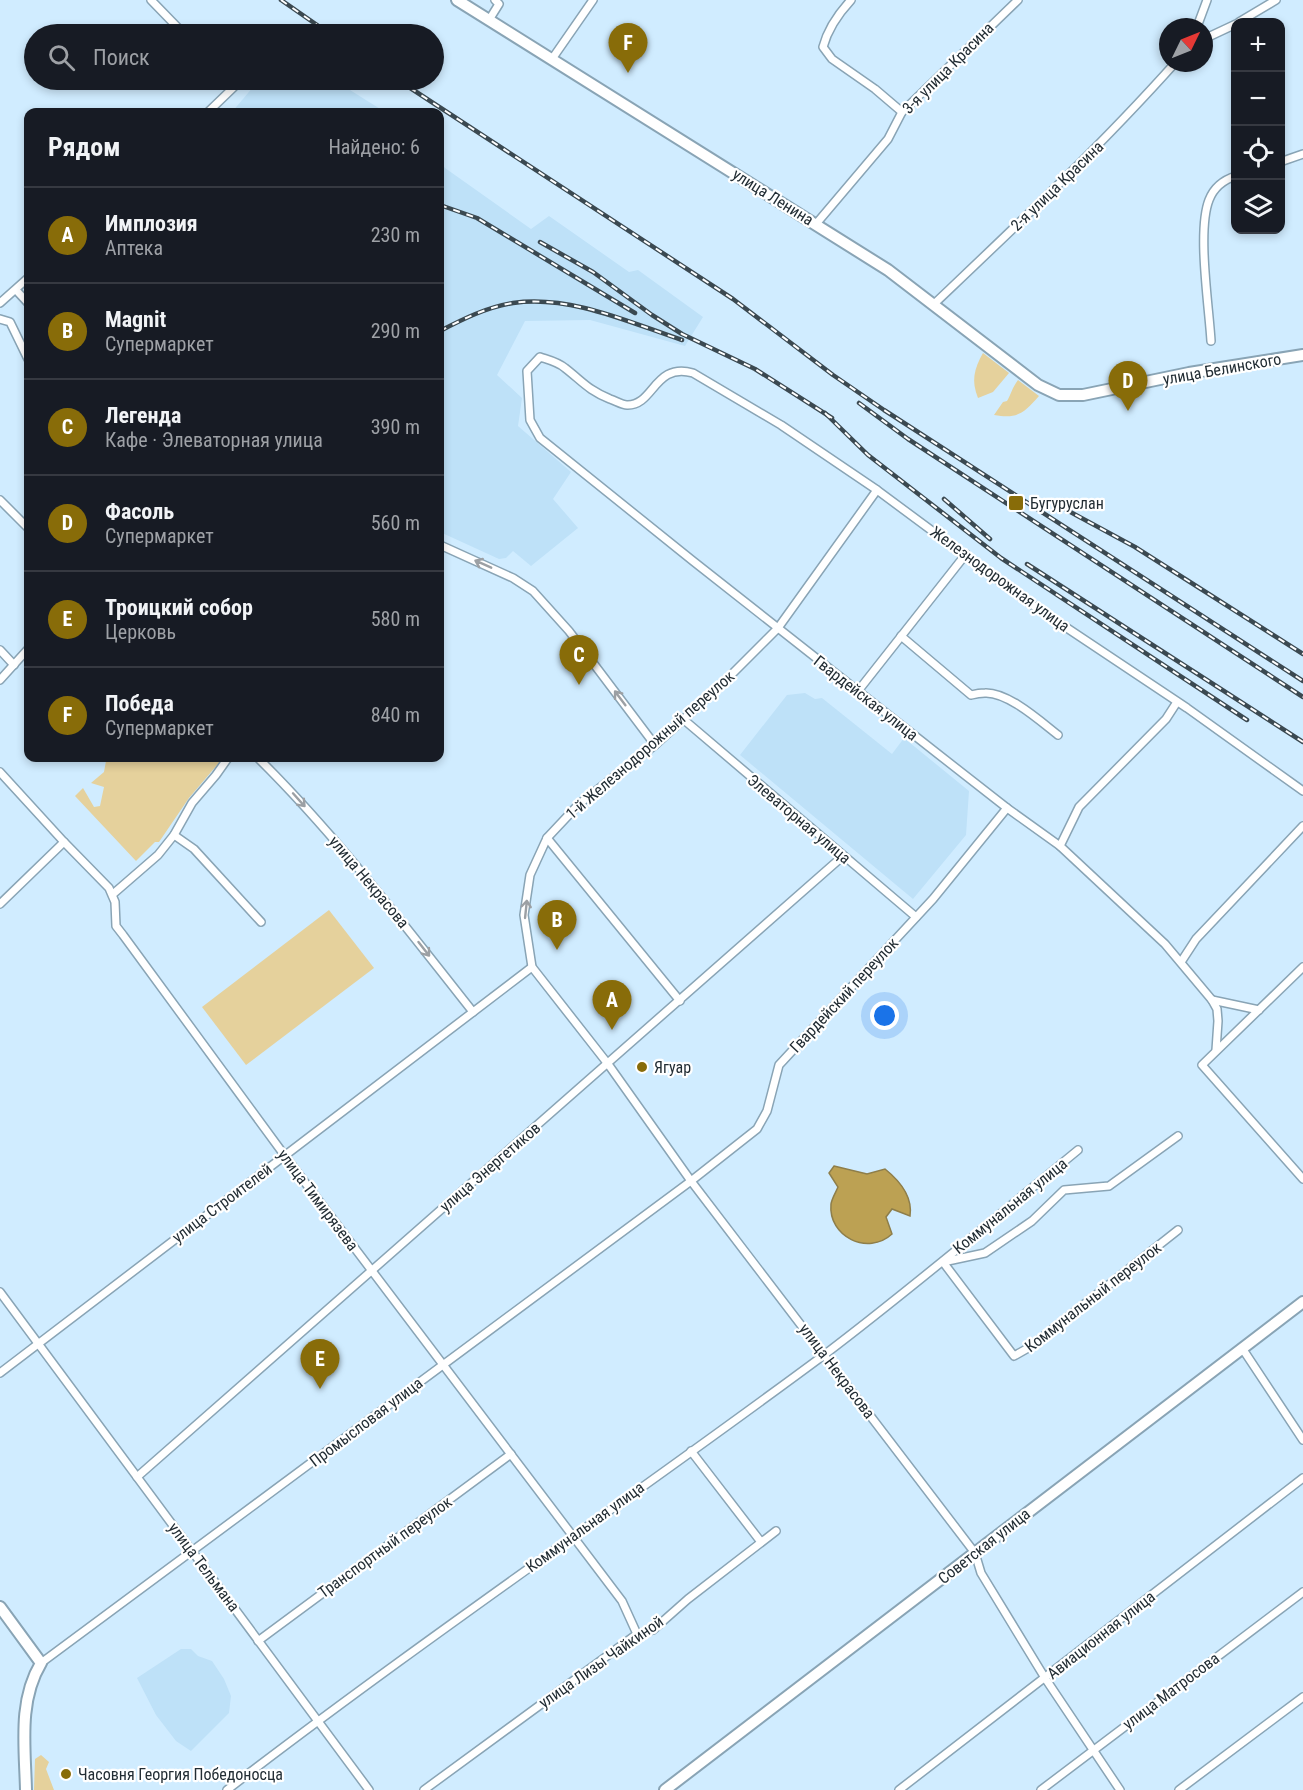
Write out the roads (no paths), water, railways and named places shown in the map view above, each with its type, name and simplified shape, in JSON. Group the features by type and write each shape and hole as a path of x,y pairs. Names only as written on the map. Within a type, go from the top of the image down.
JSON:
{"main road":[{"name":"улица Ленина","path":"457,0 888,270 1038,385 1070,396"},
{"name":"улица Белинского","path":"1070,396 1189,373 1303,355"},
{"name":"Советская улица","path":"665,1790 1303,1302"},
{"path":"0,1607 41,1663 33,1675 26,1698 26,1790"}],"street":[{"path":"151,0 174,24"},
{"path":"489,20 499,4 495,0"},
{"path":"552,59 593,0"},
{"path":"851,0 838,14 826,35 823,47 832,58 902,112"},
{"name":"3-я улица Красина","path":"816,224 888,139 902,112 1018,0"},
{"path":"1200,18 1207,0"},
{"path":"1245,18 1276,0"},
{"path":"1213,35 1231,26"},
{"name":"2-я улица Красина","path":"934,304 1065,179 1167,72"},
{"path":"212,108 231,90"},
{"path":"1285,161 1303,154"},
{"path":"1211,341 1204,237 1208,202 1218,185 1231,178"},
{"path":"0,303 24,282"},
{"path":"15,290 24,299"},
{"path":"0,319 10,322 24,351"},
{"name":"Гвардейская улица","path":"693,373 682,370 669,374 657,381 646,397 635,405 625,405 595,393 565,368 540,357 527,371 530,420 540,438 569,462 1007,808 1060,846 1165,944 1217,1009 1216,1050 1202,1065 1303,1179"},
{"name":"Железнодорожная улица","path":"693,373 781,425 877,490 1028,602 1177,702 1303,791"},
{"name":"1-й Железнодорожный переулок","path":"532,967 524,915 531,875 547,838 579,804 655,745 720,686 778,628 877,490"},
{"path":"0,500 24,524"},
{"path":"444,547 513,578 533,591 568,631 655,745"},
{"path":"858,691 966,554"},
{"path":"901,636 970,695 986,692 1000,696 1023,709 1058,735"},
{"path":"0,650 14,665"},
{"path":"0,680 24,654"},
{"path":"1060,846 1079,807 1166,719 1177,702"},
{"name":"Элеваторная улица","path":"683,719 916,917"},
{"path":"0,772 113,894 158,855 174,835 192,803 225,762"},
{"name":"улица Некрасова","path":"262,762 294,794 380,893 473,1011"},
{"name":"Гвардейский переулок","path":"691,1181 757,1129 767,1111 779,1065 916,917 1007,808"},
{"path":"1180,962 1196,939 1303,826"},
{"path":"174,835 194,849 261,922"},
{"path":"547,838 680,1001"},
{"path":"0,904 64,842"},
{"name":"улица Энергетиков","path":"137,1477 843,856"},
{"name":"улица Тимирязева","path":"113,894 116,926 285,1156 622,1601 637,1634"},
{"name":"улица Некрасова","path":"532,967 608,1064 691,1181 975,1553 981,1573 1045,1678 1120,1790"},
{"name":"улица Строителей","path":"0,1373 532,967"},
{"path":"1216,1050 1303,967"},
{"path":"1212,1000 1259,1010"},
{"name":"Коммунальная улица","path":"943,1262 984,1253 1032,1221 1064,1190 1109,1186 1178,1136"},
{"name":"Коммунальная улица","path":"227,1790 318,1720 824,1354 943,1262 1078,1150"},
{"name":"Промысловая улица","path":"41,1663 691,1181"},
{"name":"Коммунальный переулок","path":"943,1262 1014,1356 1030,1347 1178,1230"},
{"name":"улица Тельмана","path":"0,1292 369,1790"},
{"path":"1242,1348 1303,1440"},
{"path":"691,1451 761,1542"},
{"name":"Транспортный переулок","path":"258,1641 511,1454"},
{"name":"Авиационная улица","path":"899,1790 1303,1478"},
{"name":"улица Лизы Чайкиной","path":"424,1790 637,1634 653,1630 673,1611 776,1531"},
{"name":"улица Матросова","path":"1041,1790 1303,1592"},
{"path":"1179,1790 1303,1697"}],"railway":[{"path":"281,0 316,24"},
{"path":"413,90 441,108"},
{"path":"444,110 733,299 833,375 884,410 1303,681"},
{"path":"444,206 477,218 635,313"},
{"path":"540,242 593,272 682,334 755,369 832,418"},
{"path":"444,329 494,307 535,302 578,306 682,340"},
{"path":"859,403 908,439 1303,697"},
{"path":"825,413 868,455 1001,558 1247,720"},
{"path":"944,499 990,539"},
{"path":"1063,508 1135,547 1303,654"},
{"path":"1027,564 1303,742"}],"place":[{"name":"Победа","path":"628,73"},
{"name":"Фасоль","path":"1128,411"},
{"name":"Бугуруслан","path":"1016,503"},
{"name":"Легенда","path":"579,685"},
{"name":"Magnit","path":"557,950"},
{"name":"Имплозия","path":"612,1030"},
{"name":"Ягуар","path":"642,1067"},
{"name":"Троицкий собор","path":"320,1389"},
{"name":"Часовня Георгия Победоносца","path":"66,1774"}]}
